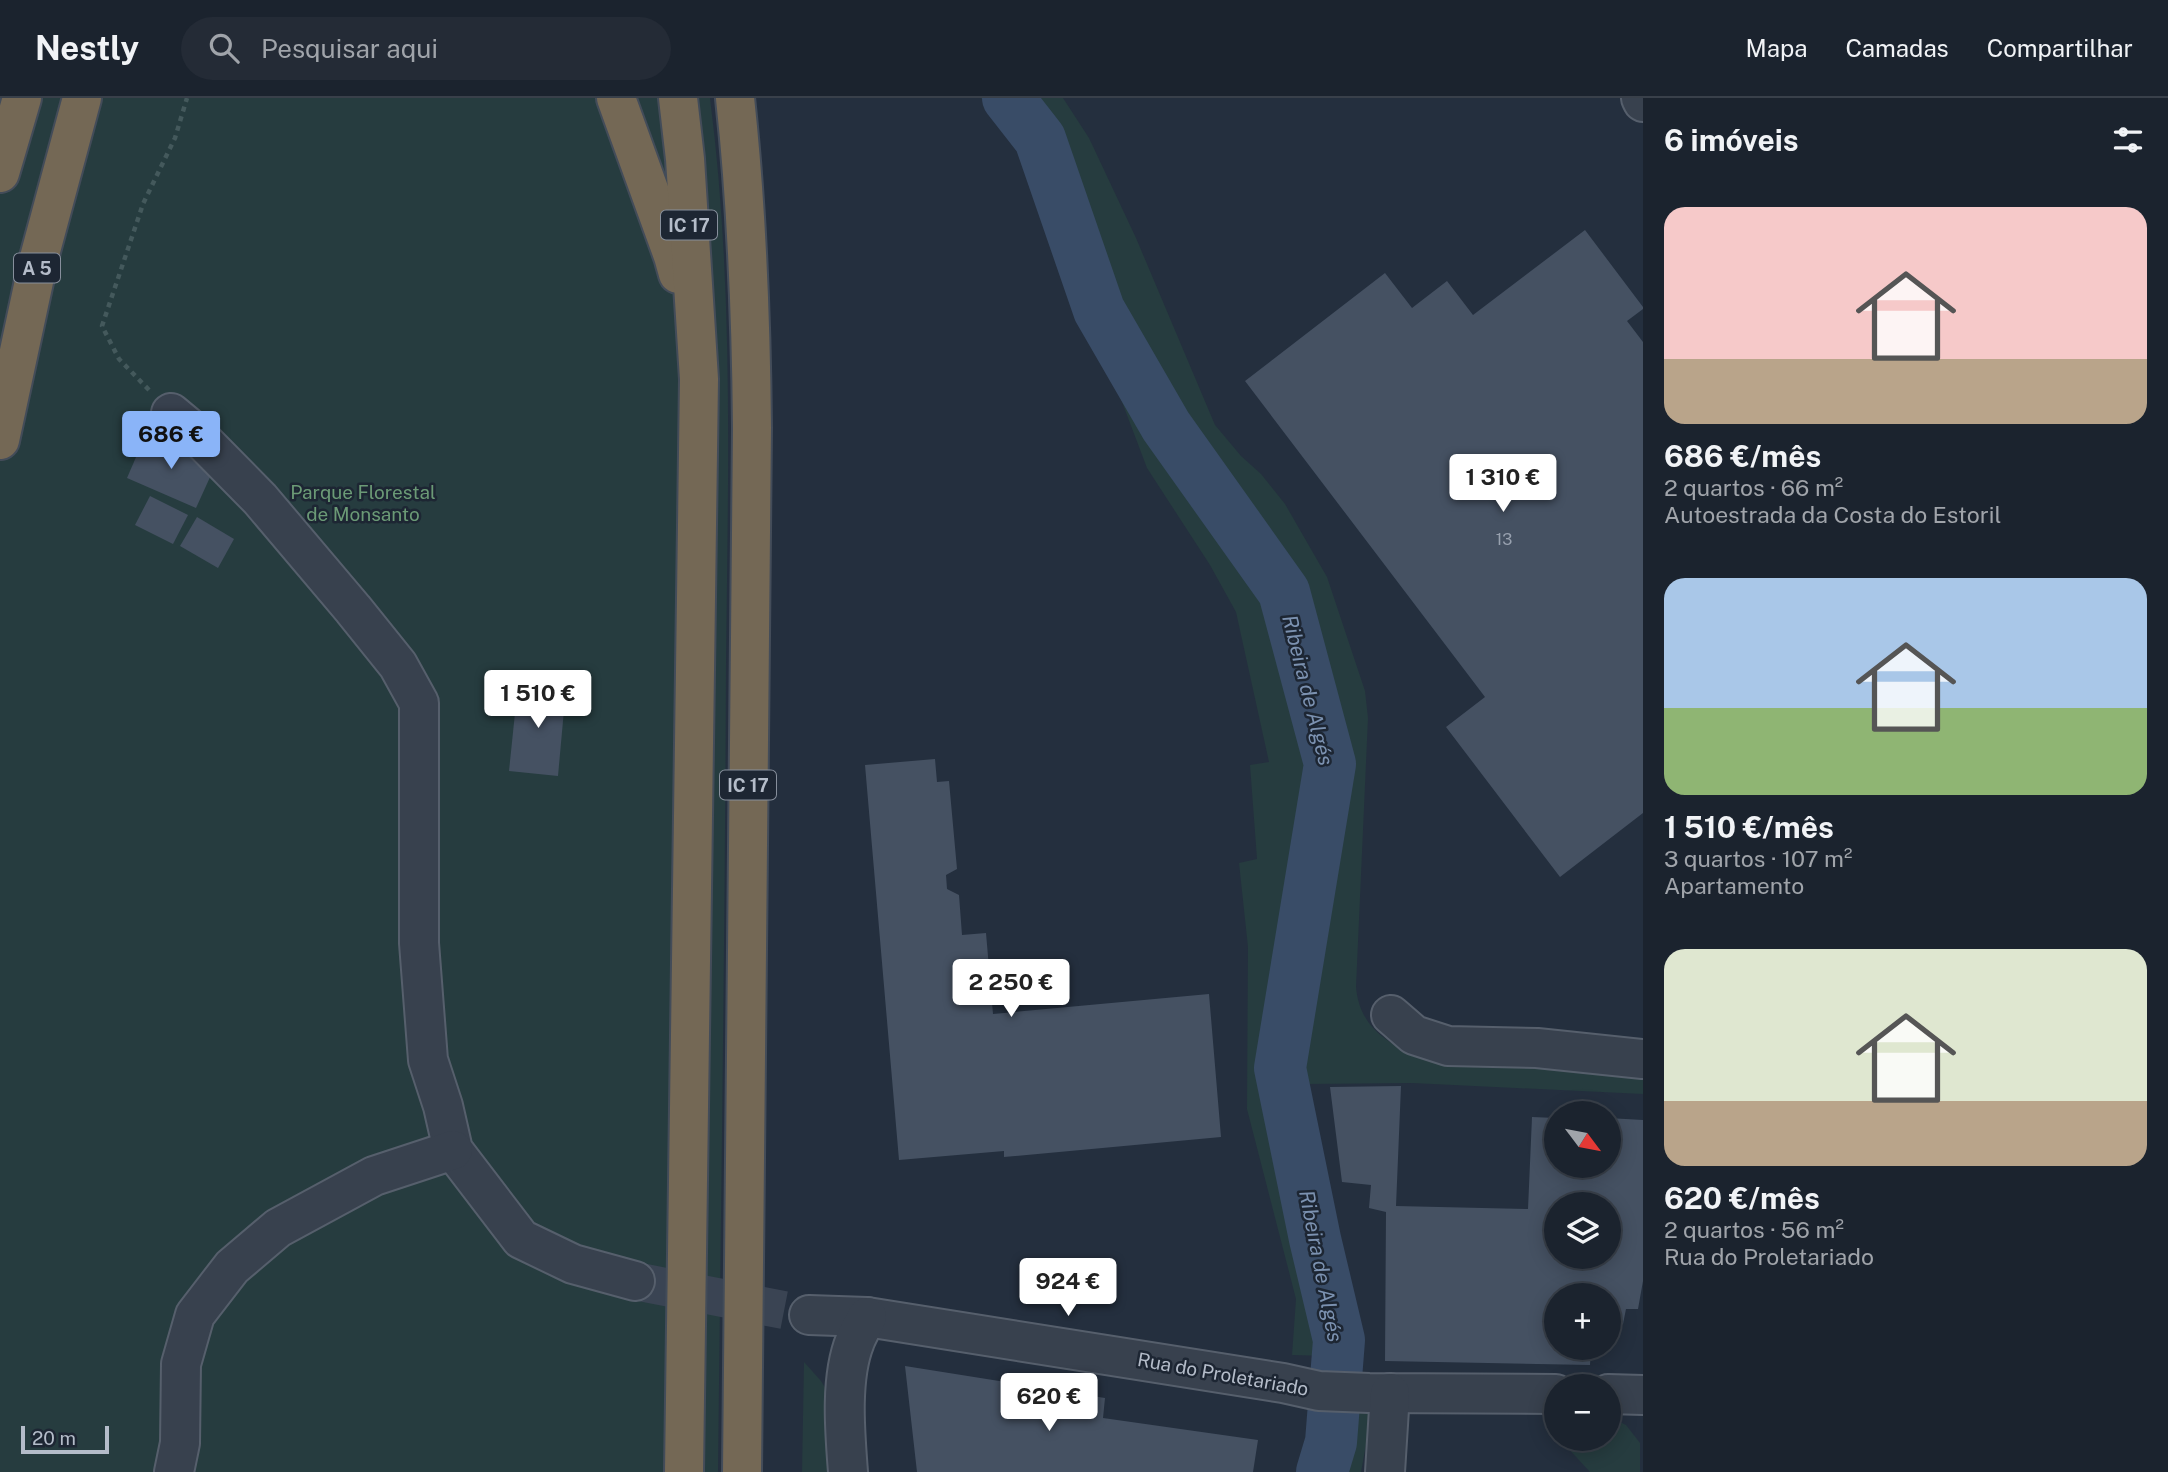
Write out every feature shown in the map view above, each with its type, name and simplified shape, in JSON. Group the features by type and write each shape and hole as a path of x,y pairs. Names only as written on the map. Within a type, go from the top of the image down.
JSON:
{"highway":[{"path":"0,173 22,98"},
{"name":"A 5","path":"0,440 39,258 82,98"},
{"path":"616,98 673,256 698,351"},
{"name":"IC 17","path":"678,98 685,159 699,379 684,1472"},
{"name":"IC 17","path":"736,98 745,199 752,428 742,1472"}],"street":[{"path":"171,413 195,433 260,499 354,609 398,666 419,703 419,943 428,1060 443,1106 453,1150 521,1239 573,1264 635,1281"},
{"path":"1391,1015 1414,1035 1448,1046 1537,1048 1643,1059"},
{"path":"174,1472 180,1443 180,1364 195,1315 232,1267 278,1228 374,1176 453,1150"},
{"name":"Rua do Proletariado","path":"809,1315 867,1317 1319,1391 1544,1394"},
{"path":"849,1472 845,1408 848,1374 854,1343 867,1317"},
{"path":"1380,1393 1385,1472"},
{"path":"1621,1394 1643,1395"}],"path":[{"path":"171,413 118,359 102,326 143,204 175,138 187,100"}],"green space":[{"name":"Parque Florestal de Monsanto","path":"0,98 710,98 723,239 728,380 718,1472 0,1472"},
{"path":"981,98 1063,98 1089,138 1136,238 1215,425 1285,504 1327,577 1365,691 1368,718 1356,987 1367,1020 1381,1036 1411,1053 1634,1072 1643,1076 1643,1094 1412,1083 1307,1084 1349,1281 1342,1284 1359,1355 1370,1423 1361,1472 1308,1472 1328,1411 1328,1356 1292,1355 1296,1299 1247,1109 1248,947 1239,863 1257,859 1250,765 1269,762 1236,612 1210,565 1147,468 1116,386 1075,308 1016,145"},
{"path":"804,1362 829,1394 836,1472 802,1472"},
{"path":"1621,1422 1626,1425 1640,1443 1640,1472 1590,1472 1571,1451 1621,1451"}],"building":[{"path":"1585,230 1643,307 1627,321 1643,342 1643,813 1560,877 1446,727 1485,697 1245,381 1385,273 1412,308 1447,281 1473,315"},
{"path":"146,434 216,464 196,508 127,478"},
{"path":"150,496 188,515 173,544 135,525"},
{"path":"197,517 234,539 218,568 180,546"},
{"path":"518,684 566,688 558,776 509,771"},
{"path":"935,759 937,782 949,781 957,869 946,875 947,889 959,895 962,935 986,933 993,1014 1209,994 1221,1137 1004,1157 1004,1151 899,1160 865,765"},
{"path":"1401,1086 1396,1206 1528,1209 1532,1117 1544,1118 1544,1178 1621,1178 1621,1119 1643,1120 1643,1281 1638,1309 1626,1309 1621,1325 1621,1283 1544,1283 1544,1360 1590,1360 1590,1365 1385,1361 1386,1212 1369,1208 1371,1185 1342,1182 1330,1087"},
{"path":"905,1366 1105,1398 1103,1418 1258,1440 1253,1472 917,1472"}],"waterway":[{"name":"Ribeira de Algés","path":"1008,98 1040,139 1099,310 1166,426 1284,592 1330,764 1280,1068 1339,1340 1331,1442 1322,1472"}],"tunnel":[{"path":"635,1281 809,1315"}]}
